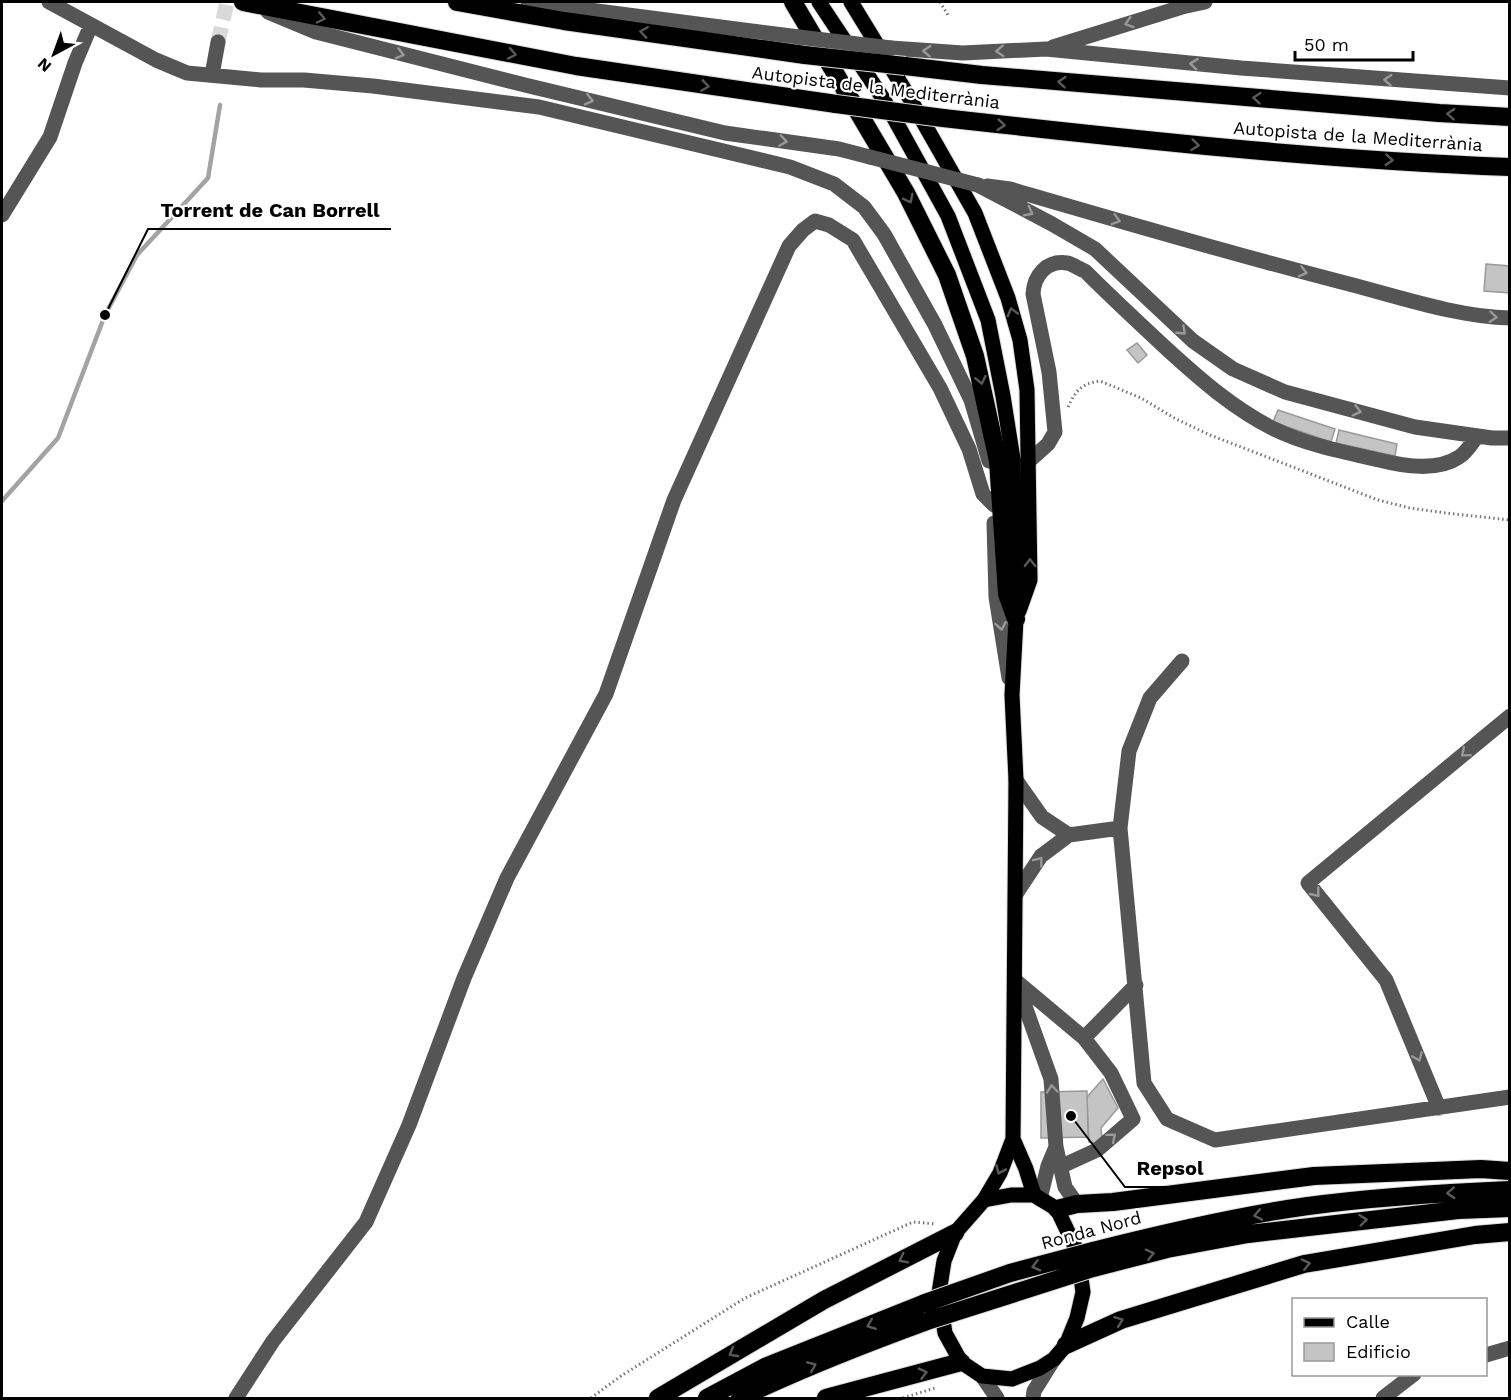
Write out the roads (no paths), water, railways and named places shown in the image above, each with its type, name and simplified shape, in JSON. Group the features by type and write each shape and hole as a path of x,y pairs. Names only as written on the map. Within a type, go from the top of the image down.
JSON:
{"highway":[{"name":"Autopista de la Mediterrània","path":"244,2 576,66 943,118 1243,149 1432,164 1509,167"},
{"name":"Autopista de la Mediterrània","path":"457,2 564,21 806,55 994,76 1509,117"},
{"path":"794,3 906,193 947,275 975,356 998,461 1007,594 1016,619"},
{"path":"1057,1209 1077,1204 1113,1202 1314,1176 1481,1169 1509,1171"},
{"name":"Ronda Nord","path":"1093,1260 1166,1232 1307,1206 1409,1195 1509,1190"},
{"name":"Ronda Nord","path":"740,1398 853,1349 1010,1273 1248,1234 1458,1210 1509,1208"},
{"path":"658,1398 824,1300 958,1229"},
{"path":"1066,1345 1121,1320 1304,1264 1475,1234 1509,1232"},
{"name":"Ronda Nord","path":"707,1398 767,1366 926,1312"},
{"path":"826,1398 961,1362"}],"main road":[{"path":"819,2 884,100 948,216 988,320 1013,459 1016,619 1012,695 1016,780 1013,1139 1000,1173 984,1200 958,1229 944,1261 939,1293 945,1333 961,1362 982,1376 1012,1379 1040,1368 1054,1359 1066,1345 1077,1318 1083,1292 1077,1251 1057,1209 1037,1197 1011,1195 984,1200"},
{"path":"825,2 835,23"},
{"path":"851,2 909,97 975,213 1008,298 1020,340 1027,390 1030,580 1016,619"},
{"path":"1013,1139 1037,1197"}],"street":[{"path":"49,2 156,60 187,73 373,86 539,107 790,167 834,184 864,207 884,234 935,325 971,400 988,452 994,505 996,597 1012,695"},
{"path":"244,2 316,32 525,85 725,133 839,149 978,185 1010,189 1270,264 1479,315 1509,318"},
{"path":"528,2 891,48 963,53 1046,49 1241,69 1509,88"},
{"path":"1046,49 1205,2"},
{"path":"2,215 50,137 75,63 91,25"},
{"path":"212,75 218,42"},
{"path":"978,185 1095,249 1193,341 1233,369 1284,392 1415,427 1509,438"},
{"path":"236,1398 273,1341 366,1222 409,1125 464,978 507,878 606,694 674,500 789,246 803,230 815,221 829,225 853,240 940,388 969,448 983,494 994,505"},
{"path":"1028,462 1048,444 1055,432 1049,372 1034,287 1039,273 1059,263 1069,263 1085,271 1215,391 1240,410 1275,429 1306,441 1395,464 1437,466 1466,452 1477,436"},
{"path":"1182,661 1150,698 1129,751 1120,828 1144,1083 1167,1119 1215,1140 1509,1097"},
{"path":"1439,1108 1386,980 1308,883 1509,716"},
{"path":"1016,780 1042,817 1069,835"},
{"path":"1016,894 1041,856 1069,835 1120,828"},
{"path":"1016,981 1084,1038 1111,1074 1133,1119 1096,1150 1062,1166"},
{"path":"1016,981 1052,1079 1056,1147 1065,1187 1077,1204"},
{"path":"1084,1038 1136,985"},
{"path":"1037,1197 1056,1147"},
{"path":"1487,1354 1509,1348"},
{"path":"1033,1398 1034,1391 1054,1359"},
{"path":"982,1376 997,1398"},
{"path":"1383,1398 1411,1376"}],"waterway":[{"path":"2,501 58,438 105,315 137,255 208,178 220,105"}],"tunnel":[{"path":"218,42 227,2"}],"place":[{"name":"Torrent de Can Borrell","path":"105,315"},
{"name":"Repsol","path":"1071,1116"}]}
